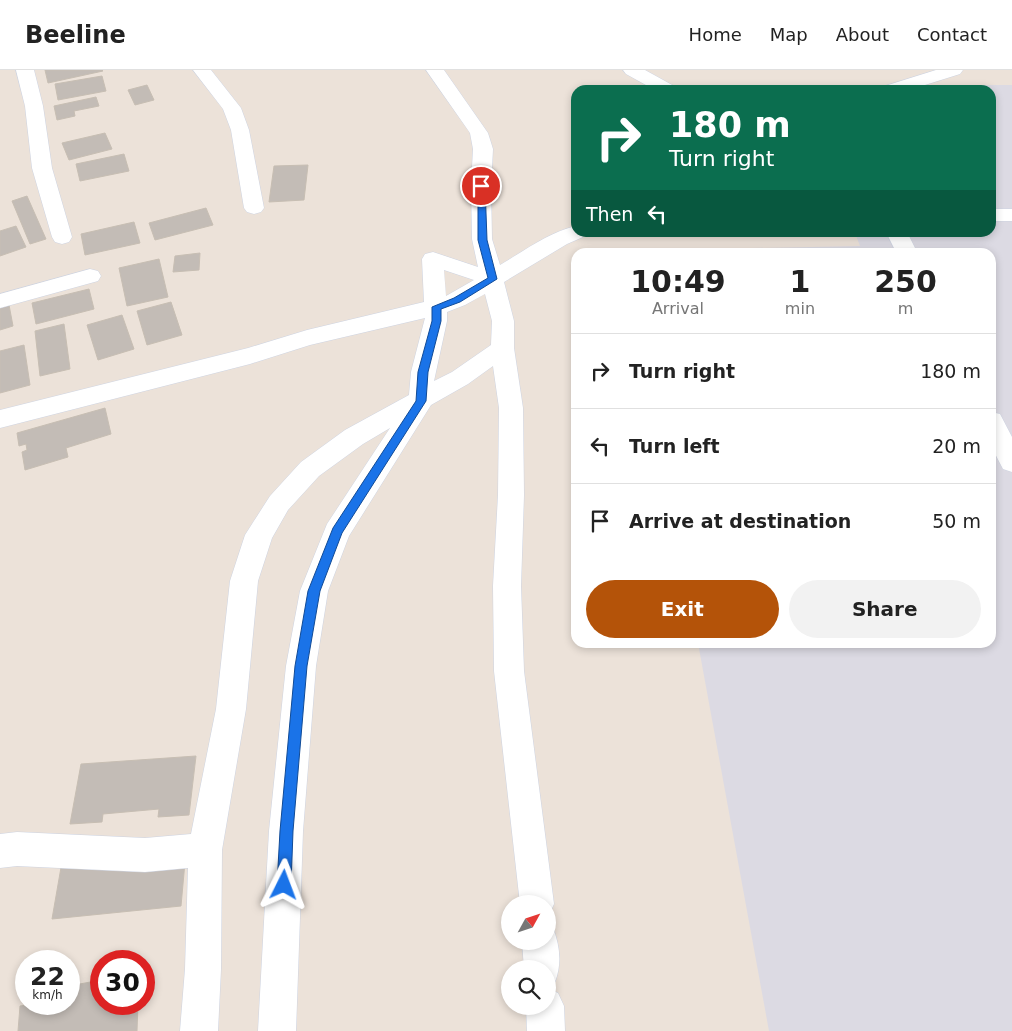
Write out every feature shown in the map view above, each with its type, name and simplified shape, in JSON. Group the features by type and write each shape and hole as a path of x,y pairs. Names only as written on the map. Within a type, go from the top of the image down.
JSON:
{"street":[{"path":"25,70 34,106 42,168 62,237"},
{"path":"202,70 232,108 235,115 246,158 254,208"},
{"path":"435,70 479,133 483,149 481,186 482,240 503,321 502,348 511,408 511,495 507,586 509,671 536,895"},
{"path":"632,70 659,85"},
{"path":"907,85 954,70"},
{"path":"996,215 1012,216"},
{"path":"0,420 250,356 307,338 437,307 457,300 571,234"},
{"path":"277,1031 287,821 301,666 314,591 337,532 421,401 423,372 436,321 434,258 493,279"},
{"path":"0,301 90,276"},
{"path":"199,1031 203,969 205,850 231,709 244,581 259,535 279,503 310,469 354,437 460,378 502,348"},
{"path":"996,431 1012,462"},
{"path":"0,851 18,849 145,856 205,850"},
{"path":"545,1015 546,1031"}],"shaded area":[{"path":"996,85 1012,85 1012,1031 769,1031 699,648 996,648 996,248 758,248 860,246 857,237 996,237"}],"building":[{"path":"45,70 102,70 103,71 48,83"},
{"path":"102,76 106,91 58,100 55,84"},
{"path":"147,85 154,100 135,105 128,90"},
{"path":"96,97 99,106 74,111 75,116 57,120 54,106"},
{"path":"105,133 112,149 69,160 62,143"},
{"path":"124,154 129,171 80,181 76,164"},
{"path":"308,165 304,200 269,202 274,166"},
{"path":"27,196 46,239 30,244 12,201"},
{"path":"206,208 213,225 155,240 149,223"},
{"path":"134,222 140,243 85,255 81,234"},
{"path":"16,226 26,247 0,256 0,231"},
{"path":"200,253 199,270 173,272 175,256"},
{"path":"159,259 168,297 127,306 119,268"},
{"path":"89,289 94,309 36,324 32,303"},
{"path":"171,302 182,335 147,345 137,311"},
{"path":"9,305 13,326 0,330 0,308"},
{"path":"122,315 134,349 98,360 87,325"},
{"path":"64,324 70,369 40,376 35,331"},
{"path":"24,345 30,385 0,393 0,351"},
{"path":"105,408 111,434 66,448 68,457 25,470 22,452 27,450 26,444 19,446 17,433"},
{"path":"196,756 189,815 158,817 159,809 103,814 102,822 70,824 81,764"},
{"path":"187,840 181,906 52,919 63,856 79,854 77,869 155,862"},
{"path":"90,982 90,1015 138,1015 137,1031 18,1031 19,1015 80,1015 80,984"}],"route":[{"path":"284,885 286,831 301,666 314,591 337,532 421,401 423,372 436,321 437,307 457,300 493,279 482,240 481,186"}]}
